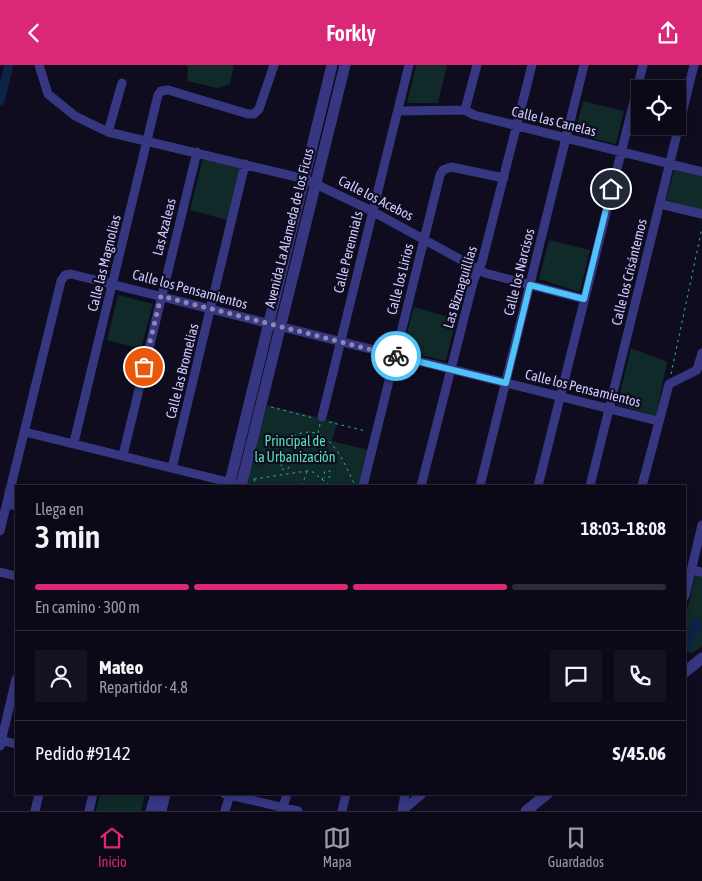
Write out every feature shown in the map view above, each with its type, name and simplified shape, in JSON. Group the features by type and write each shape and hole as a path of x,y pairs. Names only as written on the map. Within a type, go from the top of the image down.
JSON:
{"street":[{"name":"Calle los Acebos","path":"39,65 48,94 75,116 108,132 310,181 372,211 479,270 584,299"},
{"name":"Calle las Magnolias","path":"74,442 158,95 161,91 168,90 248,114 254,113 259,109 274,65"},
{"name":"Avenida La Alameda de los Ficus","path":"310,181 332,65"},
{"name":"Avenida La Alameda de los Ficus","path":"238,484 310,181 344,65"},
{"name":"Calle Perennials","path":"321,419 410,65"},
{"path":"465,110 477,65"},
{"name":"Las Biznaguillias","path":"422,485 450,370 474,279 479,270 504,178 532,65"},
{"name":"Calle los Narcisos","path":"480,485 584,65"},
{"path":"538,485 643,65"},
{"name":"Calle los Crisántemos","path":"590,485 694,65"},
{"path":"108,132 122,83"},
{"name":"Calle las Canelas","path":"398,111 465,110 474,115 565,139 702,172"},
{"name":"Las Azaleas","path":"123,455 196,152"},
{"name":"Calle las Bromelias","path":"172,468 212,309 245,164"},
{"name":"Calle los Lirios","path":"363,485 440,175 443,170 450,167 504,178"},
{"path":"660,203 702,214"},
{"name":"Calle los Pensamientos","path":"25,432 61,281 65,275 71,274 658,421"},
{"path":"642,485 669,384 698,370 702,353"},
{"path":"16,485 25,432 74,442 238,484"},
{"path":"0,531 13,499"},
{"path":"686,592 702,525"},
{"path":"691,570 702,572"},
{"path":"0,572 15,576"},
{"path":"15,683 0,742 15,744"},
{"path":"35,811 39,795"},
{"path":"89,811 93,795"},
{"path":"151,811 156,795"},
{"path":"161,811 165,795"},
{"path":"225,811 228,795"},
{"path":"232,795 283,809 298,811"},
{"path":"283,809 287,795"},
{"path":"342,811 346,795"},
{"path":"402,811 405,795"},
{"path":"402,811 421,795"},
{"path":"526,811 546,795"}],"path":[{"path":"669,384 702,228"},
{"path":"317,433 321,419"},
{"path":"252,466 292,437 299,434 317,433 335,446 355,485"},
{"path":"238,484 254,479 307,471 329,485"},
{"path":"302,485 307,471"},
{"path":"254,479 255,484"}],"green space":[{"path":"186,65 234,65 230,84 217,88 187,81 188,69"},
{"path":"416,65 447,65 438,103 407,103"},
{"path":"583,101 624,111 616,144 575,134"},
{"path":"203,158 240,167 227,220 190,210"},
{"path":"675,167 702,174 702,210 666,200"},
{"path":"549,240 590,250 580,292 539,279"},
{"path":"118,295 153,304 141,349 107,340"},
{"path":"414,307 456,319 446,361 402,351"},
{"path":"631,348 667,362 656,416 617,405"},
{"name":"Principal de la Urbanización","path":"267,405 337,422 332,441 368,450 359,485 246,485"},
{"path":"696,573 702,574 702,647 692,653 686,651 686,614"},
{"path":"100,795 145,795 141,811 96,811"}],"water":[{"path":"693,617 700,619 702,631 696,635 692,649 686,648"}],"waterway":[{"path":"0,101 9,65"}],"way so far":[{"path":"144,367 161,296 396,356"}],"route":[{"path":"396,356 506,383 530,285 584,299 611,189"}]}
